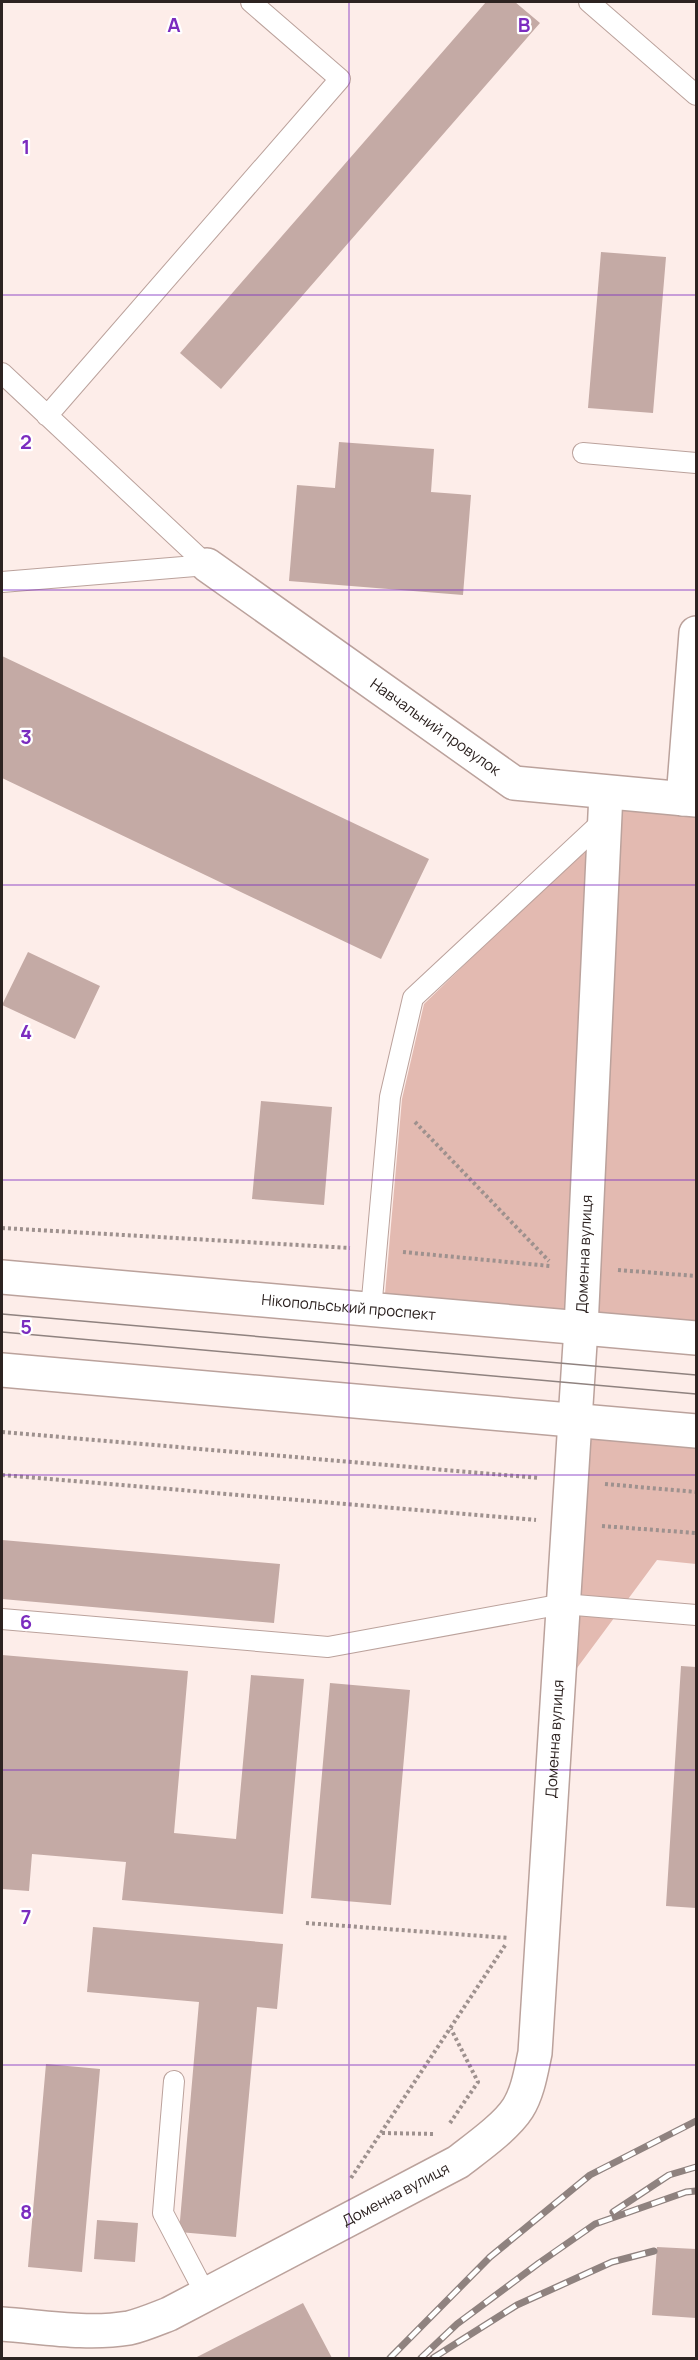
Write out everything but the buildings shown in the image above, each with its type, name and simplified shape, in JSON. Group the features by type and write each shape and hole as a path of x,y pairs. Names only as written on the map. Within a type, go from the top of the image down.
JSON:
{"street":[{"name":"Навчальний провулок","path":"207,565 514,783 606,806 690,800"},
{"path":"690,800 696,633"},
{"name":"Доменна вулиця","path":"2,2324 86,2331 132,2327 169,2314 458,2162 492,2135 518,2108 529,2080 535,2053 581,1328 606,806"},
{"name":"Нікопольський проспект","path":"2,1277 696,1338"},
{"path":"2,1370 696,1431"}],"lane":[{"path":"47,416 340,79 251,2"},
{"path":"589,2 696,95"},
{"path":"2,373 207,565"},
{"path":"584,453 696,463"},
{"path":"2,582 207,565"},
{"path":"371,1310 390,1097 412,998 606,806"},
{"path":"2,1619 328,1647 563,1604 696,1615"},
{"path":"174,2081 163,2213 206,2295"}],"path":[{"path":"2,1228 376,1250 554,1266 390,1097"},
{"path":"618,1270 696,1276"},
{"path":"2,1432 540,1478"},
{"path":"2,1475 537,1520"},
{"path":"604,1484 696,1492"},
{"path":"601,1526 696,1533"},
{"path":"306,1923 510,1938 350,2180"},
{"path":"448,2126 478,2082 451,2028"},
{"path":"382,2133 442,2135"}],"shaded area":[{"path":"627,807 696,812 696,1322 385,1294 402,1099 424,1004"},
{"path":"591,1434 696,1443 696,1564 657,1560 577,1668"}],"tram line":[{"path":"2,1314 696,1375"},
{"path":"2,1332 696,1394"}],"railway":[{"path":"390,2358 490,2257 590,2175 696,2121"},
{"path":"613,2212 669,2175 696,2167"},
{"path":"421,2358 457,2324 595,2224 686,2192 696,2191"},
{"path":"433,2358 517,2305 612,2262 654,2251"}]}
